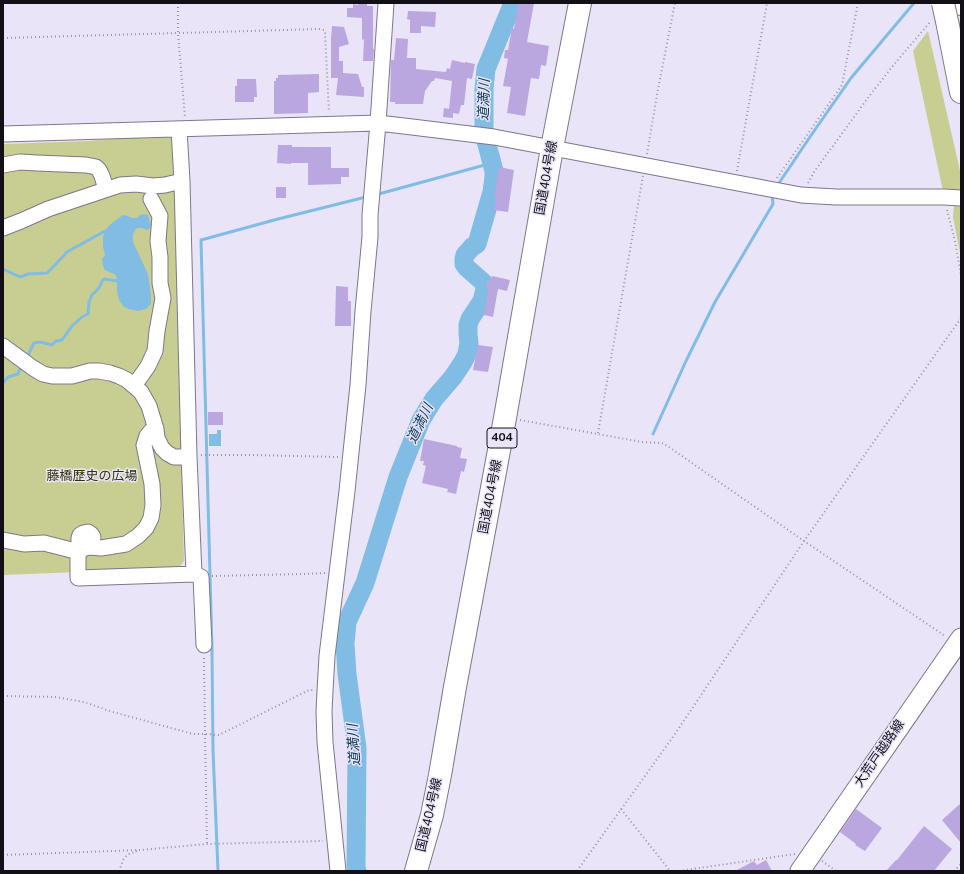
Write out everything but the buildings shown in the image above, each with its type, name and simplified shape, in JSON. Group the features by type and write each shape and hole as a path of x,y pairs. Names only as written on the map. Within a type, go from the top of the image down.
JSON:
{"highway":[{"name":"国道404号線","path":"416,871 432,815 505,418 552,148 580,3"},
{"path":"941,16 961,92"}],"main road":[{"name":"大荒戸越路線","path":"798,863 959,641"}],"street":[{"path":"338,871 325,742 324,691 358,385 386,3"},
{"path":"3,134 378,123 494,137 801,195 836,197 961,198"},
{"path":"182,129 185,456 204,645"},
{"path":"3,165 31,162 86,165 96,167 102,176 106,189"},
{"path":"152,192 165,185 182,181"},
{"path":"3,228 48,209 120,185 136,184 152,192 160,216 158,241 160,257 160,283 163,298 155,351 148,366 134,386"},
{"path":"3,346 43,374 61,377 72,376 90,371 99,371 110,373 127,380 141,392 149,406 156,429 157,438 162,448 167,454 174,457 185,456"},
{"path":"3,540 24,544 44,543 84,549 126,544 138,536 146,528 151,518 153,505 152,484 144,446 147,436 151,431 156,429"},
{"path":"84,549 78,578 197,575"}],"path":[{"path":"178,3 182,129"},
{"path":"598,433 658,89 676,3"},
{"path":"735,182 767,3"},
{"path":"770,188 842,84 858,3"},
{"path":"801,195 814,172 866,100 896,62 941,16"},
{"path":"3,38 324,30 329,125"},
{"path":"944,197 961,275"},
{"path":"577,871 675,734 804,541 961,318"},
{"path":"505,418 598,433 642,442 662,443 670,447 804,541 959,641"},
{"path":"185,456 252,455 351,458"},
{"path":"197,575 302,574 337,572"},
{"path":"204,645 204,734 207,844"},
{"path":"3,696 55,697 84,702 113,712 193,734 219,735 309,690 324,691"},
{"path":"622,809 670,871"},
{"path":"3,855 140,850 207,844 335,841"},
{"path":"119,871 124,858 129,854 140,850"},
{"path":"679,871 798,863"},
{"path":"954,871 961,864"}],"green space":[{"path":"928,31 961,175 961,192 943,191 913,51"},
{"name":"藤橋歴史の広場","path":"168,134 173,138 184,561 179,568 3,575 3,144 89,141"},
{"path":"954,205 961,205 961,258 953,217"}],"water":[{"path":"144,214 148,215 151,226 146,230 137,228 133,235 133,242 148,274 151,304 146,309 138,311 124,307 119,300 116,275 105,270 103,266 102,259 105,255 103,237 106,229 123,215 137,218"},
{"path":"217,430 221,430 221,446 209,446 209,434 217,434"}],"waterway":[{"name":"道満川","path":"357,871 357,748 347,674 345,643 347,622 365,583 398,477 421,420 434,399 453,377 463,362 467,354 469,343 468,325 470,319 482,301 485,289 484,283 467,268 464,264 464,259 465,255 477,244 492,192 494,171 484,133 484,89 486,69 513,3"},
{"path":"777,186 851,78 914,3"},
{"path":"375,195 492,163"},
{"path":"653,434 715,302 773,204 772,194"},
{"path":"218,871 213,750 212,650 201,240 366,197"},
{"path":"3,269 20,277 28,274 47,273 67,252 105,231"},
{"path":"27,357 34,343 40,342 52,345 56,341 62,340 72,326 88,314 89,302 92,295 104,279 117,281"},
{"path":"3,383 8,377 18,374 21,365"}]}
